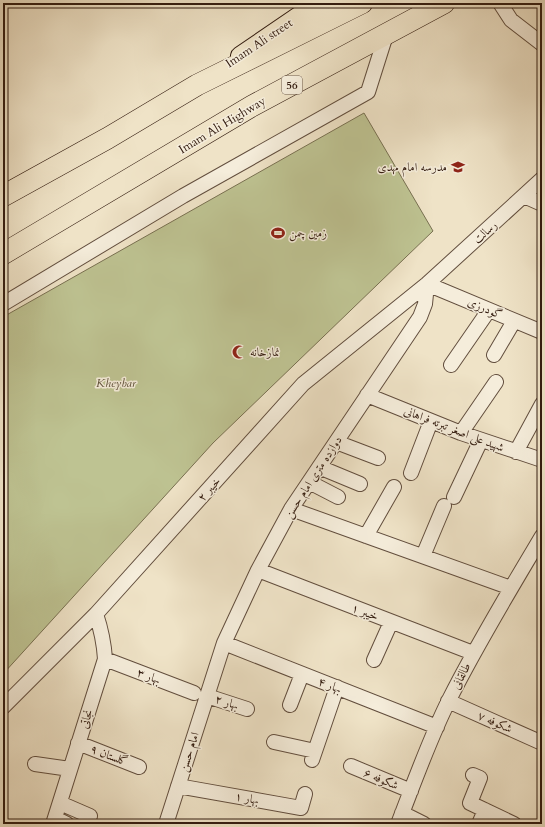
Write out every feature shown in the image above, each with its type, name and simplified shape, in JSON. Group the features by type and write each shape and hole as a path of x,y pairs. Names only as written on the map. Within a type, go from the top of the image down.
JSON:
{"highway":[{"path":"3,196 108,138 197,85 362,3"},
{"name":"Imam Ali Highway","path":"3,254 252,106 444,4"}],"main road":[{"name":"Imam Ali street","path":"197,85 303,13 321,3"}],"street":[{"path":"500,3 510,20 542,44"},
{"path":"3,304 183,196 368,92 386,34"},
{"name":"رسالت","path":"427,284 542,179"},
{"path":"524,196 542,204"},
{"name":"گودرزی","path":"427,284 542,332"},
{"name":"دوازده متری امام حسن","path":"213,679 224,643 258,570 291,509 420,317 425,304 427,284"},
{"name":"خیبر ۲","path":"3,707 96,614 304,384 427,284"},
{"path":"451,364 489,310"},
{"path":"494,356 514,321"},
{"path":"461,433 496,382"},
{"name":"شهید علی اصغر تبرته فراهانی","path":"367,395 461,433 542,460"},
{"path":"516,452 542,404"},
{"path":"411,473 431,421"},
{"path":"423,556 481,440"},
{"path":"336,442 378,458"},
{"path":"319,467 360,484"},
{"path":"309,482 338,497"},
{"path":"366,536 394,487"},
{"path":"291,509 511,588"},
{"name":"طالقانی","path":"400,819 448,701 473,653 542,536"},
{"name":"خیبر ۱","path":"258,570 473,653"},
{"name":"نجاتی","path":"59,822 60,803 105,659 102,630 96,614"},
{"path":"374,660 392,622"},
{"name":"بهار ۴","path":"224,643 437,727"},
{"name":"بهار ۳","path":"105,659 201,694"},
{"path":"290,705 302,674"},
{"name":"امام حسن","path":"166,824 178,786 201,694 213,679"},
{"path":"274,742 313,756 337,688"},
{"name":"بهار ۲","path":"201,694 247,709"},
{"name":"شکوفه ۷","path":"448,701 542,742"},
{"name":"گلستان ۹","path":"78,743 139,767"},
{"path":"35,764 70,769"},
{"name":"شکوفه ۶","path":"351,766 411,791"},
{"path":"473,775 480,778 470,804 514,824"},
{"name":"بهار ۱","path":"178,786 301,808 305,794"},
{"path":"60,803 90,816"},
{"path":"479,824 484,810"},
{"path":"400,819 424,824"}],"green space":[{"name":"Kheybar","path":"364,113 433,231 213,443 3,674 3,317"}],"place":[{"name":"مدرسه امام مهدی","path":"458,167"},
{"name":"زمین چمن","path":"278,233"},
{"name":"نمازخانه","path":"239,352"}]}
